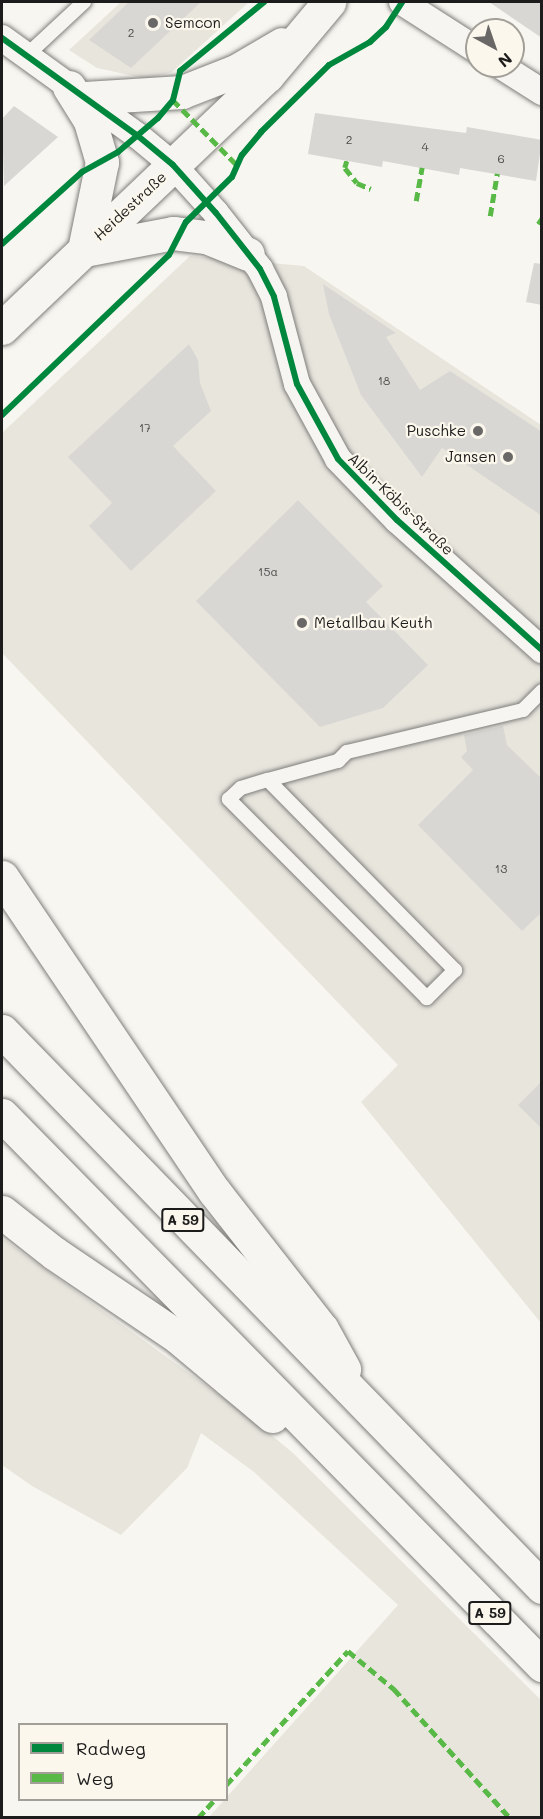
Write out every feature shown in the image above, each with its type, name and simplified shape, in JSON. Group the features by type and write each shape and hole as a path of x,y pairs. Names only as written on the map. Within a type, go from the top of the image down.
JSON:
{"main road":[{"name":"Heidestraße","path":"2,328 267,76 330,2"},
{"path":"248,254 206,237 173,233 84,250 102,162 90,121 77,92 182,92 236,70 310,28"},
{"path":"2,877 214,1191 322,1329 365,1407"},
{"name":"A 59","path":"2,1031 542,1587"},
{"name":"A 59","path":"2,1115 542,1665"},
{"path":"2,1212 54,1253 178,1337 439,1560"}],"street":[{"path":"402,2 465,42"},
{"name":"Albin-Köbis-Straße","path":"2,38 173,165 248,254 274,297 297,384 338,459 397,520 542,650"},
{"path":"520,78 542,92"}],"lane":[{"path":"27,55 84,2"},
{"path":"268,780 454,970 427,998 230,799 241,788 268,780 338,761 347,752 523,710 542,691"}],"shaded area":[{"path":"121,2 249,2 172,72 147,79 97,68 69,50"},
{"path":"190,256 304,266 541,425 541,1323 361,1102 398,1065 2,653 2,433"},
{"path":"2,1238 251,1418 293,1453 541,1700 541,1817 209,1817 223,1801 228,1801 228,1796 398,1605 254,1472 201,1433 187,1468 121,1535 32,1486 2,1465"}],"building":[{"path":"129,2 201,2 131,68 89,40"},
{"path":"489,2 542,2 542,38 525,26 525,18 513,18"},
{"path":"14,106 58,137 4,186 2,119"},
{"path":"315,113 466,133 467,127 542,140 536,181 460,168 459,175 383,161 382,167 308,154"},
{"path":"534,263 542,264 542,305 526,302"},
{"path":"323,284 396,333 386,337 420,390 450,371 542,432 542,516 442,448 422,477 361,395 329,314"},
{"path":"189,344 198,360 200,383 211,411 173,446 216,491 131,571 89,526 112,503 68,457"},
{"path":"298,500 383,586 366,602 428,665 383,708 320,727 196,601"},
{"path":"503,726 507,745 542,779 542,912 522,931 418,825 473,770 461,757 467,751 464,735"},
{"path":"542,1081 542,1129 518,1105"}],"marked path":[{"path":"173,100 238,166"},
{"path":"347,161 345,168 357,183 371,189"},
{"path":"416,201 422,168"},
{"path":"490,216 497,174"},
{"path":"538,224 542,218"},
{"path":"228,1783 348,1651 394,1689 510,1818"},
{"path":"198,1818 213,1801"}],"cycle path":[{"path":"2,244 82,172 118,152 158,118 173,100 180,71 264,2"},
{"path":"2,415 169,255 186,222 232,177 242,155 261,132 329,65 370,42 386,27 402,2"},
{"path":"2,38 138,136 173,165 216,213 260,269 274,297 297,384 338,459 397,520 542,650"}],"place":[{"name":"Semcon","path":"153,23"},
{"name":"Puschke","path":"478,431"},
{"name":"Jansen","path":"508,457"},
{"name":"Metallbau Keuth","path":"302,623"}]}
